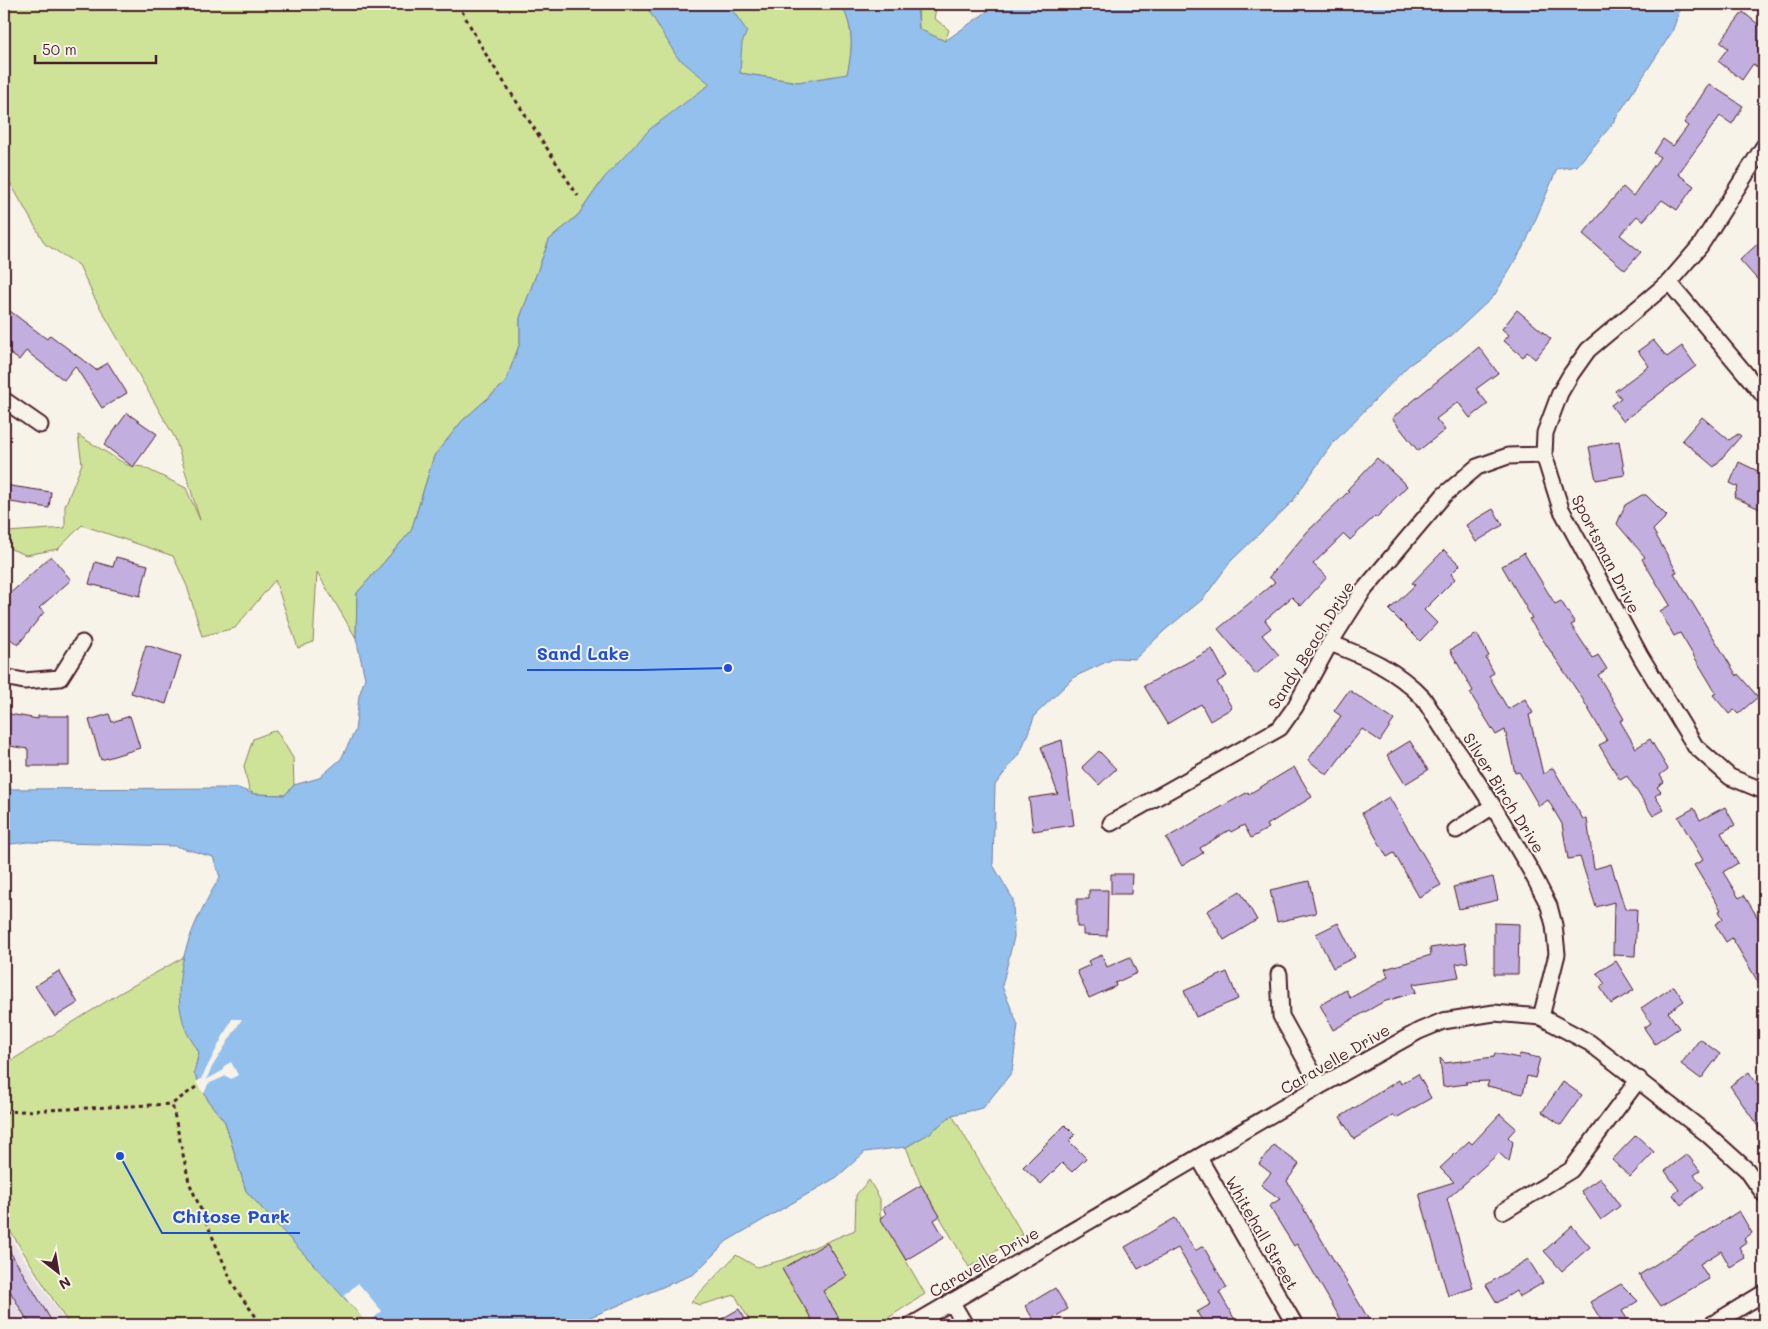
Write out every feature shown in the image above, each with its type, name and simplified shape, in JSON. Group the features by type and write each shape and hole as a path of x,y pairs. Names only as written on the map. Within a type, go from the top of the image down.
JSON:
{"street":[{"name":"Sportsman Drive","path":"1764,146 1700,246 1669,282 1588,350 1560,393 1545,433 1544,455 1561,509 1640,657 1695,746 1730,776 1764,791"},
{"path":"1669,282 1764,396"},
{"path":"4,400 40,425"},
{"name":"Sandy Beach Drive","path":"1111,823 1280,728 1363,591 1444,495 1477,467 1508,456 1544,455"},
{"path":"4,677 24,681 60,678 82,642"},
{"name":"Silver Birch Drive","path":"1330,643 1366,657 1406,680 1423,698 1532,871 1549,906 1554,925 1557,954 1541,1017"},
{"path":"1456,830 1492,806"},
{"path":"1279,974 1281,1016 1320,1086"},
{"name":"Caravelle Drive","path":"912,1325 1320,1086 1419,1031 1443,1021 1494,1013 1541,1017 1590,1042 1639,1079 1747,1170 1764,1194"},
{"path":"1504,1211 1571,1170 1639,1079"},
{"name":"Whitehall Street","path":"1199,1158 1295,1325"},
{"path":"1711,1325 1764,1294"},
{"path":"951,1301 965,1325"}],"path":[{"path":"458,4 485,52 578,196"},
{"path":"4,1112 172,1104 196,1088"},
{"path":"172,1104 189,1182 234,1287 262,1325"}],"shaded area":[{"path":"4,1228 67,1325 4,1325"}],"green space":[{"path":"4,4 841,4 848,21 851,47 847,75 798,82 740,73 604,178 578,215 549,240 520,318 520,343 505,383 462,421 434,456 411,531 357,593 356,638 317,572 313,642 298,648 275,580 235,628 202,636 187,586 173,556 82,525 58,549 26,555 11,549 7,532 65,528 65,506 82,464 78,435 127,465 143,467 186,488 200,520 175,438 94,297 79,265 45,244 4,172"},
{"path":"918,4 937,4 934,18 949,30 945,41 919,29"},
{"path":"276,730 293,758 294,785 285,795 254,794 249,790 244,766 253,739"},
{"path":"184,957 180,996 186,1027 199,1052 194,1073 209,1102 225,1122 246,1191 371,1325 69,1325 4,1221 4,1065 120,993"},
{"path":"952,1115 1023,1235 969,1267 921,1185 906,1147 930,1133"},
{"path":"869,1180 880,1199 880,1215 925,1294 877,1325 752,1325 735,1295 700,1305 691,1302 736,1255 757,1267 786,1259 855,1230 856,1195"}],"water":[{"path":"645,4 728,4 747,31 742,43 740,73 798,82 847,74 851,38 848,21 841,4 917,4 919,29 945,41 995,4 1682,4 1672,32 1610,127 1577,166 1557,169 1526,242 1494,296 1451,336 1409,365 1331,445 1292,502 1231,561 1203,599 1165,630 1135,659 1115,658 1074,677 1035,715 1021,751 995,785 993,865 1013,899 1014,937 1002,986 1018,1025 1012,1072 983,1108 952,1115 930,1133 906,1147 865,1152 837,1177 727,1241 694,1274 571,1325 369,1325 246,1191 225,1122 209,1102 194,1073 199,1052 184,1025 180,1006 179,986 186,948 193,929 220,877 213,857 175,846 27,842 4,845 4,789 238,788 254,794 285,795 294,785 319,778 341,759 355,731 359,696 365,678 356,638 357,593 411,531 434,456 462,421 505,383 520,343 520,318 549,240 578,215 604,178 650,129 710,84 677,57"}],"pier":[{"path":"232,1019 242,1019 206,1080 224,1070 224,1066 231,1062 238,1075 231,1079 226,1076 208,1084 204,1094 196,1082 201,1079"},
{"path":"358,1283 382,1311 367,1324 344,1296"}],"building":[{"path":"1743,12 1764,29 1764,61 1758,68 1753,64 1742,80 1718,61 1728,48 1720,42"},
{"path":"1709,84 1743,106 1732,124 1720,116 1678,174 1694,186 1677,210 1662,200 1643,221 1637,216 1620,235 1641,252 1625,270 1583,234 1623,187 1633,196 1660,157 1654,153 1663,139 1673,146 1688,126 1684,123"},
{"path":"1764,238 1764,287 1740,260"},
{"path":"1517,310 1551,339 1535,359 1527,352 1523,357 1504,341 1509,335 1502,329"},
{"path":"10,311 47,339 50,335 96,370 108,363 127,393 102,408 75,366 64,380 26,351 19,360 4,349 4,320"},
{"path":"1653,340 1667,357 1682,346 1696,366 1623,421 1611,405 1621,398 1615,391 1649,366 1638,351"},
{"path":"1479,347 1498,373 1476,389 1488,404 1470,418 1458,402 1436,419 1445,430 1418,451 1392,418"},
{"path":"127,413 157,434 133,467 104,445"},
{"path":"1702,417 1729,440 1738,434 1741,436 1714,467 1682,440"},
{"path":"1619,441 1625,475 1596,480 1589,447"},
{"path":"1377,458 1407,486 1376,518 1375,516 1350,540 1344,534 1313,564 1327,577 1301,606 1292,597 1265,620 1271,628 1262,635 1279,655 1256,674 1218,629 1275,582 1269,577 1307,532 1349,491 1347,490"},
{"path":"1739,462 1764,474 1764,511 1734,497 1738,487 1730,483"},
{"path":"4,485 51,492 49,508 4,501"},
{"path":"1642,495 1646,495 1667,516 1653,530 1677,572 1674,573 1737,676 1738,674 1758,697 1738,714 1734,710 1729,714 1713,695 1716,693 1680,633 1674,636 1660,611 1670,605 1642,559 1645,557 1617,524 1625,505"},
{"path":"1493,509 1503,525 1476,542 1466,525"},
{"path":"1444,550 1460,565 1451,574 1455,579 1424,610 1437,623 1420,641 1389,610 1415,585 1412,583"},
{"path":"1524,553 1555,604 1561,601 1575,623 1571,625 1593,658 1598,655 1607,669 1598,675 1624,719 1620,721 1636,748 1650,739 1668,769 1660,775 1664,782 1657,787 1661,792 1655,796 1664,810 1653,816 1627,776 1620,780 1599,745 1607,741 1582,698 1529,619 1532,618 1502,566"},
{"path":"51,556 71,580 39,608 44,612 18,645 4,634 4,599"},
{"path":"116,557 148,565 140,596 89,584 95,562 113,567"},
{"path":"1477,634 1489,656 1486,658 1494,673 1489,676 1508,709 1525,699 1533,713 1529,715 1543,774 1553,768 1583,819 1587,819 1594,869 1611,864 1625,909 1637,909 1635,956 1613,955 1614,902 1596,907 1580,857 1568,859 1562,824 1548,800 1539,806 1519,772 1515,773 1505,730 1496,735 1470,693 1473,691 1450,650"},
{"path":"146,645 181,656 166,704 131,693"},
{"path":"1212,649 1227,676 1217,682 1232,708 1210,721 1201,704 1167,724 1144,686"},
{"path":"1349,690 1394,720 1380,741 1362,729 1327,775 1308,760 1341,716 1334,711"},
{"path":"4,713 38,719 38,716 69,716 69,766 28,766 28,749 4,745"},
{"path":"109,714 112,722 130,716 140,748 101,760 89,720"},
{"path":"1062,740 1074,825 1033,831 1029,798 1058,794 1041,747"},
{"path":"1410,741 1428,770 1405,784 1387,755"},
{"path":"1099,751 1116,769 1099,785 1082,767"},
{"path":"1294,767 1312,797 1267,825 1269,828 1251,838 1244,825 1231,832 1229,830 1200,848 1203,853 1182,866 1166,838 1248,792 1249,794"},
{"path":"1389,797 1441,885 1419,897 1394,853 1387,857 1362,813"},
{"path":"1725,807 1735,825 1721,833 1738,863 1723,872 1739,898 1744,895 1764,928 1764,992 1732,938 1726,942 1715,924 1723,919 1719,911 1721,910 1694,865 1703,860 1678,817 1694,808 1700,820"},
{"path":"1111,874 1132,874 1131,894 1111,894"},
{"path":"1493,877 1498,900 1459,909 1453,887"},
{"path":"1309,881 1316,913 1277,922 1270,890"},
{"path":"1089,890 1108,890 1107,936 1083,935 1083,927 1077,927 1077,899 1089,899"},
{"path":"1240,891 1257,920 1224,940 1207,911"},
{"path":"1338,923 1355,957 1333,968 1316,934"},
{"path":"1494,923 1519,924 1518,974 1494,974"},
{"path":"1465,943 1468,962 1456,964 1459,977 1413,984 1416,992 1383,1002 1333,1030 1320,1005 1346,990 1350,998 1388,977 1385,969 1431,955 1430,948"},
{"path":"1102,955 1107,967 1130,957 1137,973 1115,983 1116,986 1089,998 1077,971 1090,965 1088,961"},
{"path":"1616,961 1634,990 1611,1004 1600,987 1605,984 1597,973"},
{"path":"59,971 78,1003 55,1017 35,986"},
{"path":"1227,972 1238,999 1196,1017 1184,991"},
{"path":"1674,986 1684,1001 1668,1012 1679,1028 1655,1044 1644,1028 1651,1023 1641,1008"},
{"path":"1700,1039 1720,1054 1701,1079 1681,1064"},
{"path":"1495,1053 1519,1058 1520,1054 1540,1058 1535,1078 1527,1076 1523,1094 1487,1086 1489,1081 1465,1082 1467,1084 1443,1087 1440,1058 1445,1063 1494,1057"},
{"path":"1749,1072 1764,1094 1764,1135 1730,1086"},
{"path":"1418,1074 1431,1098 1396,1118 1394,1115 1354,1139 1340,1117 1399,1080 1401,1084"},
{"path":"1563,1082 1582,1095 1561,1125 1542,1112"},
{"path":"1500,1114 1516,1128 1508,1137 1513,1142 1509,1162 1499,1153 1447,1199 1473,1288 1448,1296 1419,1193 1454,1182 1440,1168 1469,1141 1472,1144"},
{"path":"1065,1125 1075,1135 1069,1141 1086,1158 1072,1172 1062,1163 1041,1184 1023,1167"},
{"path":"1636,1135 1654,1152 1630,1177 1612,1160"},
{"path":"1274,1145 1299,1164 1287,1181 1372,1325 1344,1325 1297,1244 1294,1246 1269,1206 1280,1199 1261,1185 1271,1173 1259,1164"},
{"path":"1687,1154 1700,1171 1694,1175 1704,1187 1681,1205 1673,1195 1679,1190 1665,1171"},
{"path":"1600,1178 1620,1206 1601,1220 1581,1191"},
{"path":"921,1185 940,1216 934,1220 944,1237 906,1260 880,1218 886,1214 883,1208"},
{"path":"1739,1211 1752,1233 1744,1239 1746,1242 1739,1247 1745,1258 1730,1267 1721,1251 1700,1264 1709,1279 1661,1306 1639,1275"},
{"path":"1175,1218 1195,1251 1203,1246 1227,1288 1219,1292 1238,1325 1205,1325 1197,1312 1211,1304 1178,1248 1138,1269 1125,1247"},
{"path":"1572,1226 1590,1247 1562,1271 1544,1251"},
{"path":"4,1242 54,1325 30,1325 4,1281"},
{"path":"827,1243 847,1276 823,1291 839,1318 826,1325 815,1325 782,1269"},
{"path":"1528,1259 1543,1283 1519,1297 1516,1291 1497,1303 1486,1285"},
{"path":"1621,1284 1638,1301 1622,1311 1631,1325 1604,1325 1590,1302"},
{"path":"1055,1288 1068,1309 1041,1325 1037,1325 1025,1306"},
{"path":"739,1309 749,1325 711,1325"}],"place":[{"name":"Sand Lake","path":"728,668"},
{"name":"Chitose Park","path":"120,1156"}]}
